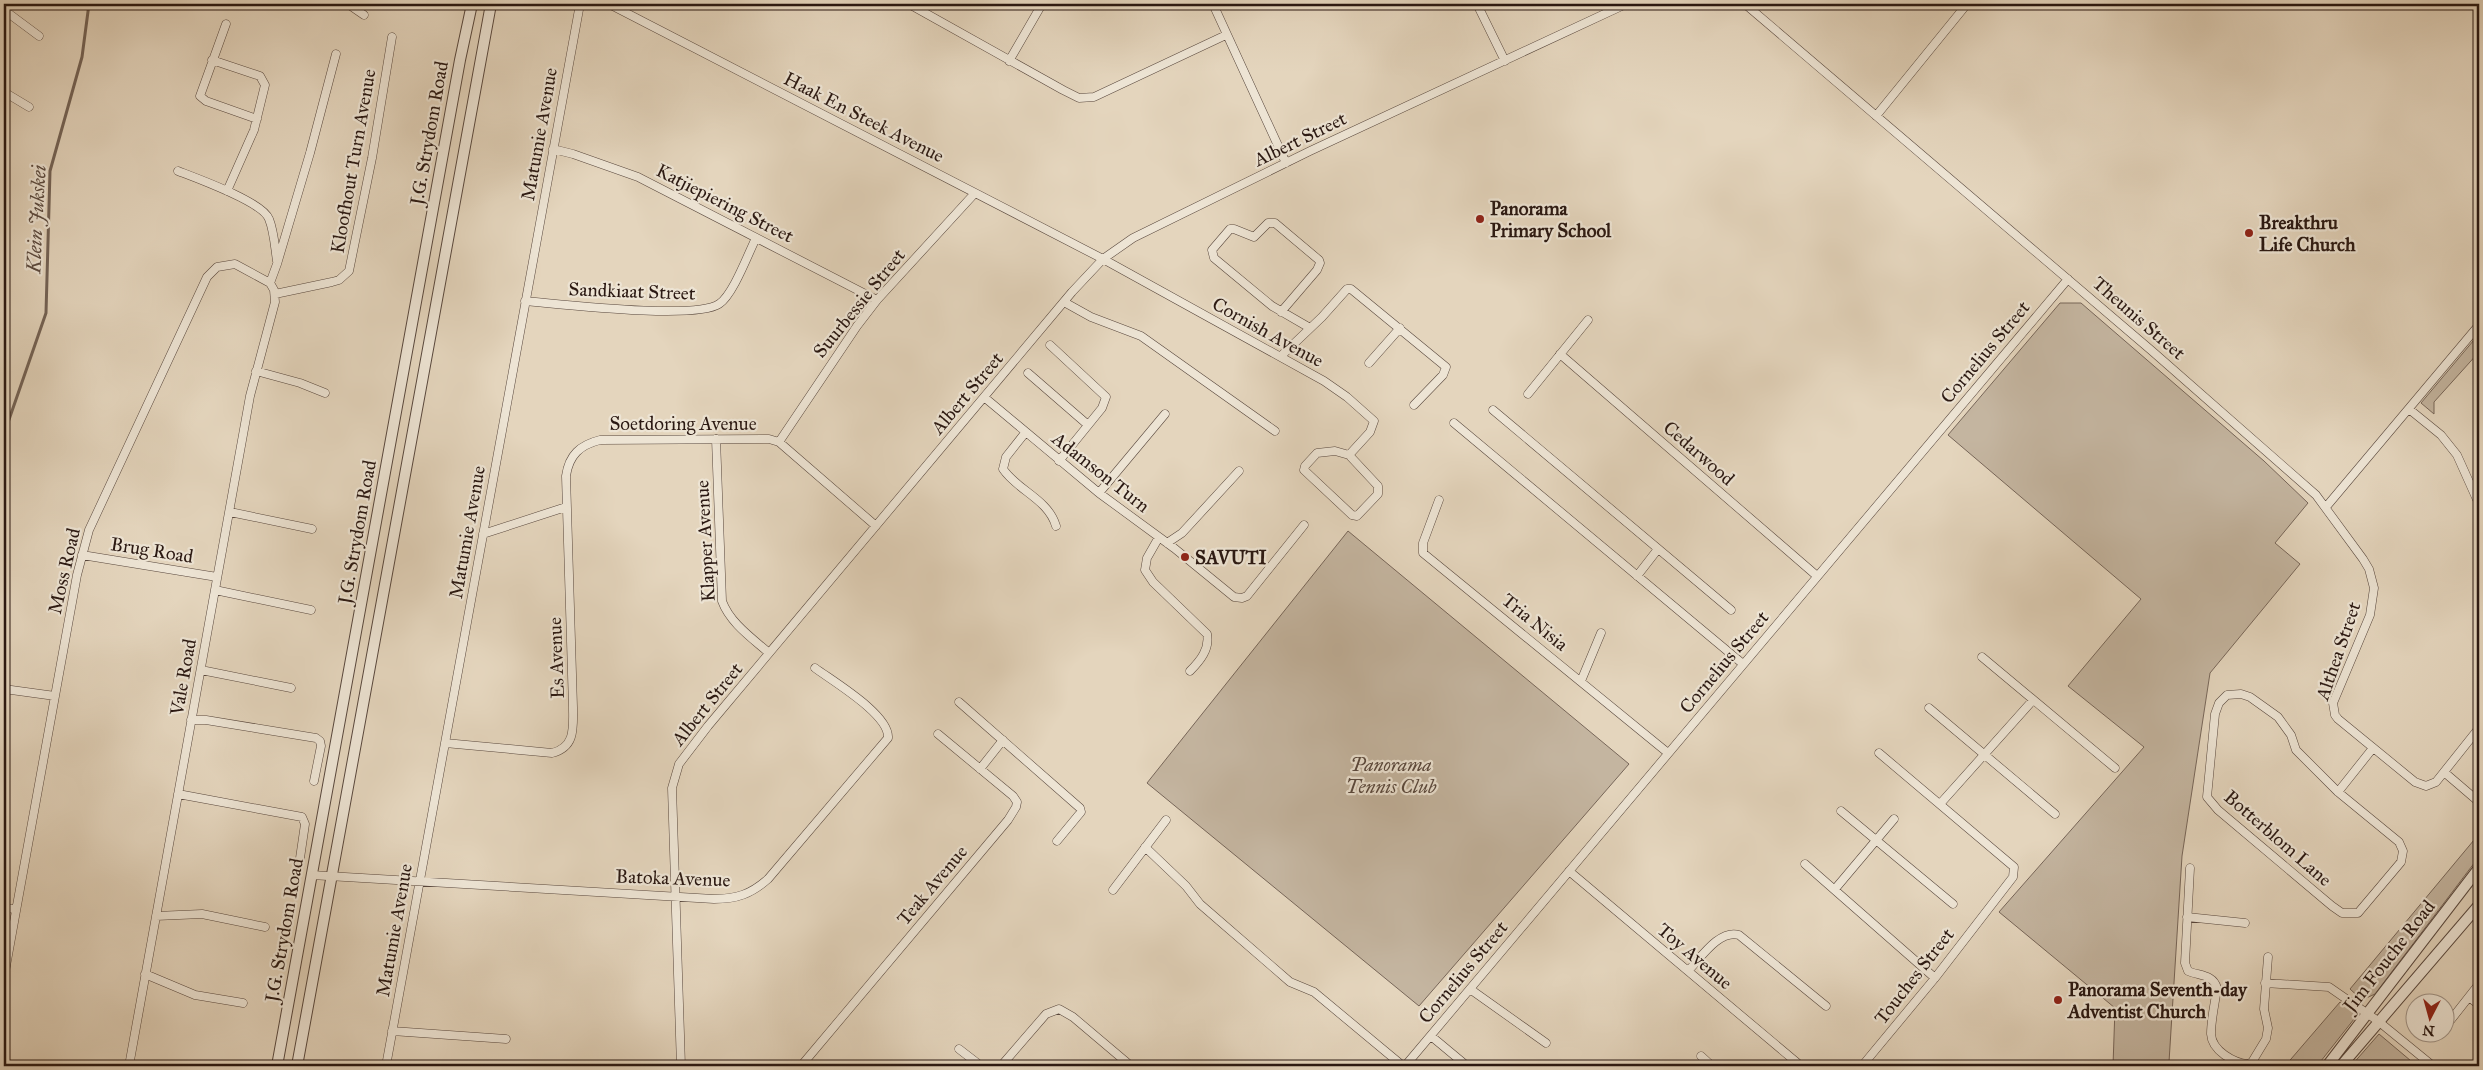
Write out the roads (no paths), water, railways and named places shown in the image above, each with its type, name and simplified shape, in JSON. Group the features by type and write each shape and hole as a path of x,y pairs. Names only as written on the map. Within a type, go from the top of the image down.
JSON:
{"street":[{"path":"348,4 364,14"},
{"name":"J.G. Strydom Road","path":"278,1066 311,876 472,4"},
{"name":"J.G. Strydom Road","path":"297,1066 491,4"},
{"name":"Matumie Avenue","path":"386,1066 580,4"},
{"name":"Haak En Steek Avenue","path":"609,4 1103,260"},
{"path":"909,4 1074,96 1087,98 1226,35"},
{"path":"1009,61 1042,4"},
{"path":"1213,4 1286,163"},
{"path":"1477,4 1505,61"},
{"name":"Albert Street","path":"681,1066 672,788 675,773 699,737 1064,302 1103,260 1133,238 1286,163 1626,4"},
{"name":"Theunis Street","path":"1745,4 2294,474 2326,507"},
{"path":"1876,116 1967,4"},
{"path":"4,10 38,36"},
{"path":"226,24 201,90 202,98 257,119"},
{"name":"Kloofhout Turn Avenue","path":"275,294 332,282 349,271 372,158 392,37"},
{"path":"275,294 270,282 278,264 336,54"},
{"path":"212,60 260,76 265,90 257,119 227,191"},
{"path":"4,92 29,107"},
{"name":"Katjiepiering Street","path":"553,149 628,172 877,300"},
{"path":"178,171 227,191 267,214 270,219 278,264"},
{"name":"Suurbessie Street","path":"779,442 838,351 877,300 975,193"},
{"path":"1281,312 1317,270 1320,263 1319,260 1275,223 1268,223 1254,236 1230,229 1212,250 1214,258 1281,312 1310,328"},
{"name":"Sandkiaat Street","path":"526,302 619,309 705,310 724,300 756,238"},
{"name":"Cornish Avenue","path":"1103,260 1281,356 1340,392 1372,419 1374,424 1370,432 1349,455"},
{"name":"Moss Road","path":"4,977 55,696 82,555 89,530 104,493 206,277 217,267 235,264 270,282"},
{"name":"Cornelius Street","path":"1404,1066 2068,279"},
{"path":"1281,356 1349,288 1446,367 1444,375 1414,405"},
{"name":"Vale Road","path":"129,1066 256,372 274,305 275,294"},
{"path":"1064,302 1091,317 1141,336 1275,431"},
{"path":"1528,394 1588,320"},
{"path":"2326,507 2479,324"},
{"path":"1369,363 1400,328"},
{"path":"1050,345 1106,397 1104,405 1059,461"},
{"name":"Cedarwood","path":"1560,354 1817,576"},
{"path":"256,372 300,383 325,393"},
{"path":"1028,373 1088,425"},
{"name":"Adamson Turn","path":"984,397 1099,494 1170,545 1234,597 1242,598 1247,596 1304,525"},
{"path":"2409,409 2441,435 2457,454 2479,504"},
{"path":"1493,410 1731,610"},
{"path":"1099,494 1165,414"},
{"path":"1454,424 1744,664"},
{"name":"Adamson Turn","path":"1025,433 1006,457 1003,468 1012,479 1050,511 1056,526"},
{"name":"Soetdoring Avenue","path":"579,448 600,440 750,438 779,442 876,526"},
{"name":"Klapper Avenue","path":"716,439 722,601 727,612 736,623 769,653"},
{"name":"Es Avenue","path":"445,743 552,752 566,747 570,741 573,707 566,507 567,469 572,456 579,448"},
{"path":"1336,451 1349,455 1379,490 1378,494 1358,516 1352,515 1304,469 1320,452 1336,451"},
{"path":"1170,545 1239,471"},
{"name":"Tria Nisia","path":"1439,500 1423,543 1423,553 1668,754"},
{"path":"483,534 566,507"},
{"name":"Althea Street","path":"2326,507 2369,569 2374,588 2370,615 2335,699 2333,709 2338,720 2415,782 2432,786 2444,772"},
{"path":"230,512 312,529"},
{"name":"Adamson Turn","path":"1159,537 1145,562 1145,570 1153,582 1208,634 1204,655 1190,671"},
{"path":"1637,576 1658,549"},
{"name":"Brug Road","path":"82,555 218,577"},
{"path":"215,590 311,610"},
{"path":"1580,680 1601,633"},
{"path":"1982,657 2115,768"},
{"name":"Batoka Avenue","path":"311,876 727,899 742,897 756,890 792,853 885,743 888,732 878,715 815,668"},
{"path":"201,670 291,688"},
{"path":"4,689 55,696"},
{"name":"Botterblom Lane","path":"2234,694 2250,696 2278,717 2290,735 2296,750 2338,792 2390,833 2399,842 2403,851 2402,862 2397,869 2358,913 2351,914 2342,913 2332,906 2218,810 2207,797 2215,714 2223,698 2234,694"},
{"path":"1879,753 1940,804 1986,755 2033,700"},
{"path":"959,702 1080,808 1081,812 1057,841"},
{"path":"1929,708 2055,814"},
{"path":"192,720 316,738 320,741 321,746 314,781"},
{"path":"2479,728 2444,772 2479,802"},
{"name":"Teak Avenue","path":"801,1066 1012,814 1017,802 938,734"},
{"path":"980,769 1003,740"},
{"path":"2338,792 2373,748"},
{"path":"178,794 302,818 305,824 299,864"},
{"name":"Touches Street","path":"1862,1066 1935,978 2013,877 2014,866 1940,804"},
{"path":"1841,811 1952,904"},
{"path":"1835,889 1894,819"},
{"path":"1113,890 1166,820"},
{"path":"1145,847 1186,886 1200,904 1290,982 1314,992 1404,1066"},
{"path":"1805,864 1935,978"},
{"path":"2190,868 2185,963 2188,970 2204,975 2215,982 2211,1035 2218,1047 2234,1062 2248,1064 2252,1062 2266,1039 2268,1028 2264,1009 2268,957"},
{"name":"Jim Fouche Road","path":"2327,1066 2479,868"},
{"name":"Toy Avenue","path":"1570,871 1801,1066"},
{"name":"Jim Fouche Road","path":"2340,1066 2479,905"},
{"path":"4,908 16,909"},
{"path":"156,916 202,914 265,927"},
{"path":"2187,917 2245,923"},
{"path":"1688,971 1723,936 1739,935 1826,1006"},
{"path":"146,974 190,993 243,1003"},
{"path":"2265,983 2325,985 2378,1021 2433,1066"},
{"path":"2456,1013 2479,984"},
{"path":"1470,989 1546,1042"},
{"path":"2469,996 2479,1005"},
{"path":"1001,1066 1046,1014 1056,1010 1065,1012 1131,1066"},
{"path":"392,1030 506,1039"},
{"path":"1431,1036 1467,1066"},
{"path":"959,1049 981,1066"},
{"path":"1701,1056 1712,1066"}],"waterway":[{"name":"Klein Jukskei","path":"4,434 46,313 50,171 82,57 89,4"}],"place":[{"name":"Panorama Primary School","path":"1480,219"},
{"name":"Breakthru Life Church","path":"2249,233"},
{"name":"SAVUTI","path":"1185,557"},
{"name":"Panorama Seventh-day Adventist Church","path":"2058,1000"}],"park label":[{"name":"Panorama Tennis Club","path":"1391,775"}]}
